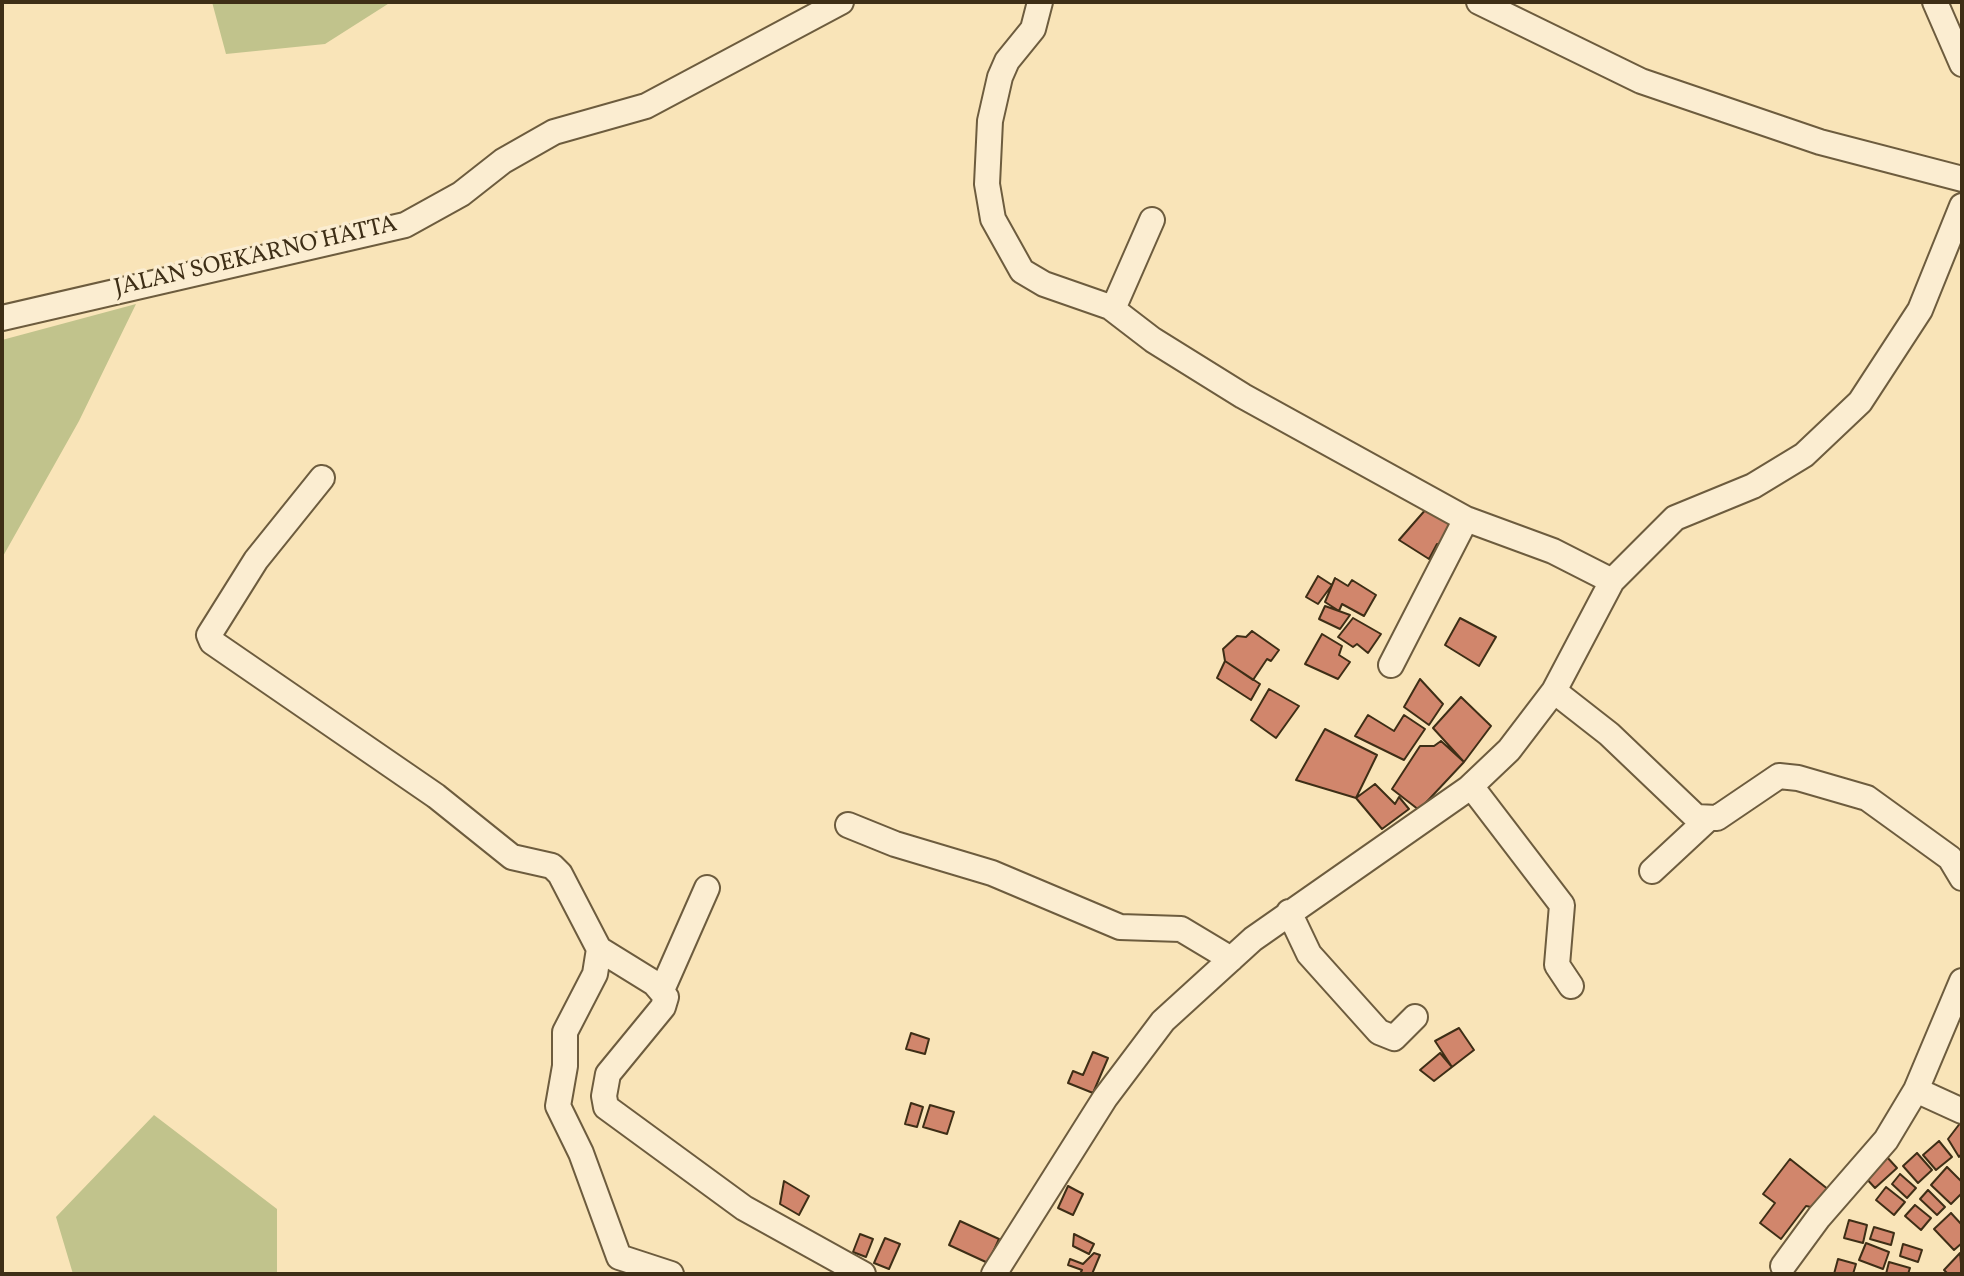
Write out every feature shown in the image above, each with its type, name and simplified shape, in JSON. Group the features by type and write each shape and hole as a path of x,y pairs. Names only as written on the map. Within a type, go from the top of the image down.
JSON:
{"street":[{"name":"JALAN SOEKARNO HATTA","path":"2,318 405,225 461,194 503,161 554,132 646,106 841,2"},
{"path":"1040,2 1033,29 1007,61 994,97 987,184 993,219 1014,260 1029,276 1113,309 1153,340 1243,396 1466,519 1553,551 1612,581"},
{"path":"1479,2 1641,81 1820,142 1962,179"},
{"path":"1935,2 1962,64"},
{"path":"994,1274 1105,1098 1163,1021 1231,959 1289,912 1471,786 1509,750 1554,691 1612,581 1675,518 1753,486 1804,455 1860,402 1920,310 1962,206"},
{"path":"1113,309 1152,220"},
{"path":"322,478 210,627 212,642 436,796 512,857 552,866 560,874 599,949 662,990 666,997 663,1007 608,1074 604,1096 606,1107 744,1208 863,1274"},
{"path":"1391,665 1466,519"},
{"path":"1554,691 1609,734 1696,817 1717,818 1779,776 1798,778 1867,798 1941,850 1962,878"},
{"path":"1471,786 1562,905 1557,965 1571,986"},
{"path":"1652,871 1709,818"},
{"path":"848,825 895,844 992,873 1120,927 1181,929 1231,959"},
{"path":"662,990 707,888"},
{"path":"1289,912 1309,954 1379,1032 1394,1038 1415,1017"},
{"path":"599,949 595,974 565,1032 565,1066 558,1106 581,1153 608,1234 623,1266 671,1274"},
{"path":"1783,1266 1819,1217 1886,1140 1916,1090 1962,981"},
{"path":"1916,1090 1962,1111"}],"green space":[{"path":"212,2 391,2 325,44 226,54"},
{"path":"136,304 79,421 2,558 2,340"},
{"path":"154,1115 277,1209 277,1274 73,1274 56,1217"}],"building":[{"path":"1434,500 1457,522 1444,546 1437,544 1429,559 1399,540"},
{"path":"1318,576 1332,585 1318,604 1306,597"},
{"path":"1335,578 1348,586 1352,580 1376,595 1364,616 1342,604 1339,611 1325,602"},
{"path":"1325,606 1350,615 1340,629 1319,619"},
{"path":"1353,618 1381,634 1368,653 1357,644 1353,647 1338,637"},
{"path":"1460,618 1496,637 1479,666 1445,645"},
{"path":"1252,631 1279,650 1271,661 1267,659 1253,680 1225,661 1223,649 1237,636 1246,637"},
{"path":"1322,634 1342,646 1339,655 1350,662 1338,679 1305,664"},
{"path":"1225,661 1260,684 1251,700 1217,678"},
{"path":"1420,679 1443,704 1429,725 1404,707"},
{"path":"1269,689 1299,706 1276,738 1251,720"},
{"path":"1461,697 1491,726 1464,762 1433,728"},
{"path":"1368,715 1394,731 1404,715 1425,729 1404,760 1355,736"},
{"path":"1325,729 1377,755 1356,798 1296,780"},
{"path":"1441,741 1464,762 1419,810 1392,789 1420,746 1434,746"},
{"path":"1375,784 1395,804 1399,797 1409,809 1382,829 1356,798"},
{"path":"1459,1028 1474,1050 1452,1067 1435,1041"},
{"path":"911,1033 929,1039 925,1054 906,1049"},
{"path":"1093,1052 1108,1058 1093,1093 1068,1083 1073,1071 1083,1075"},
{"path":"1440,1053 1452,1067 1434,1081 1420,1070"},
{"path":"911,1103 923,1107 917,1127 905,1124"},
{"path":"930,1105 954,1112 947,1134 923,1127"},
{"path":"1961,1122 1962,1153 1959,1157 1948,1139"},
{"path":"1939,1141 1952,1157 1936,1170 1923,1155"},
{"path":"1917,1153 1932,1170 1918,1183 1903,1166"},
{"path":"1886,1156 1897,1168 1875,1188 1864,1176"},
{"path":"1790,1159 1829,1190 1816,1208 1806,1206 1781,1239 1760,1223 1775,1203 1763,1194"},
{"path":"1947,1167 1962,1182 1962,1193 1951,1204 1931,1185"},
{"path":"1900,1174 1916,1188 1907,1198 1892,1184"},
{"path":"784,1181 809,1196 799,1215 780,1204"},
{"path":"1068,1186 1083,1194 1073,1215 1058,1208"},
{"path":"1886,1187 1905,1202 1894,1215 1876,1200"},
{"path":"1928,1190 1945,1207 1937,1215 1920,1199"},
{"path":"1915,1205 1931,1218 1921,1230 1905,1216"},
{"path":"1951,1213 1962,1225 1962,1243 1954,1250 1934,1229"},
{"path":"1849,1220 1867,1225 1863,1243 1844,1238"},
{"path":"960,1221 999,1239 988,1263 949,1245"},
{"path":"1874,1227 1894,1233 1891,1245 1870,1239"},
{"path":"860,1234 873,1239 866,1257 853,1252"},
{"path":"1074,1234 1094,1244 1089,1254 1073,1246"},
{"path":"885,1238 900,1244 889,1269 874,1263"},
{"path":"1866,1243 1889,1252 1883,1269 1859,1260"},
{"path":"1903,1244 1922,1250 1918,1262 1900,1256"},
{"path":"1094,1253 1100,1255 1092,1274 1080,1274 1082,1270 1068,1265 1070,1259 1083,1264"},
{"path":"1960,1253 1962,1274 1948,1274 1944,1270"},
{"path":"1838,1259 1856,1264 1853,1274 1834,1274"},
{"path":"1889,1262 1910,1268 1908,1274 1886,1274"}]}
